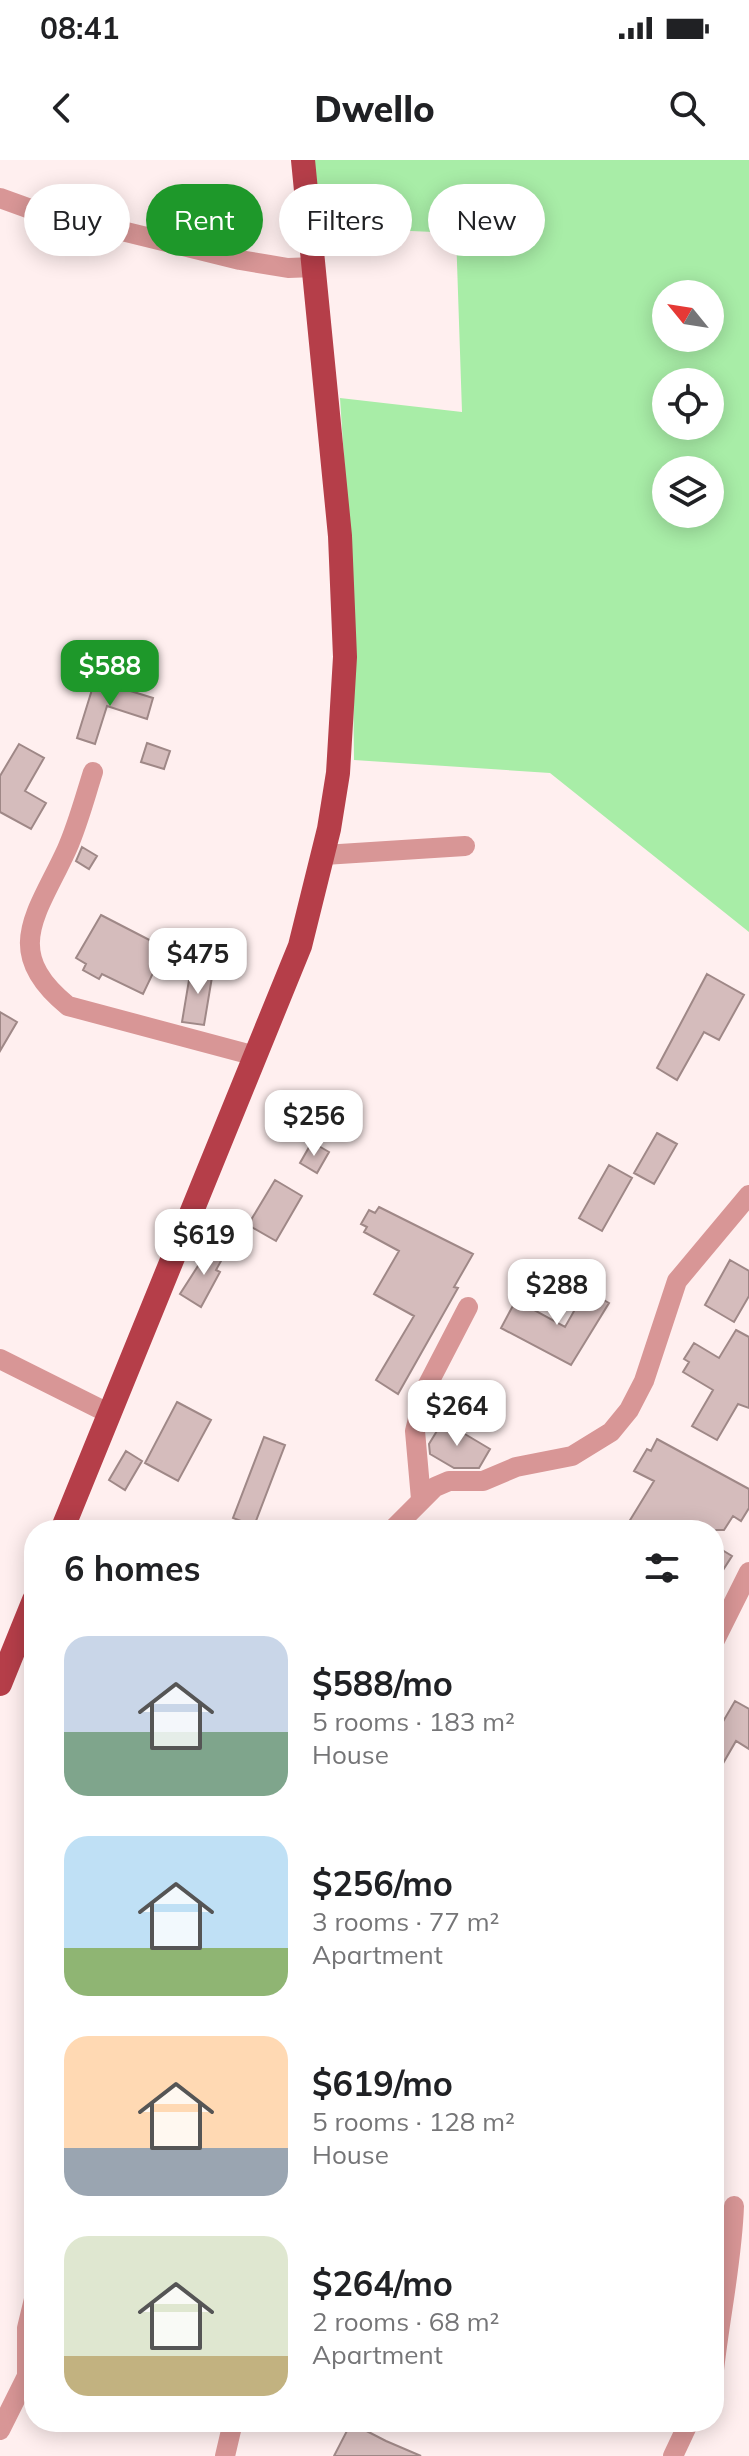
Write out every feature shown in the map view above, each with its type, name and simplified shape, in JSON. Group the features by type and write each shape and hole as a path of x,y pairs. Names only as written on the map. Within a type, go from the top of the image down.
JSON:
{"main road":[{"path":"66,1520 300,946 324,855 338,773 345,657 340,536 303,160"},
{"path":"2,1672 24,1622"}],"street":[{"path":"0,198 83,228 114,229 240,260 288,268 315,267"},
{"path":"93,772 67,849 28,915 24,938 26,960 41,988 68,1006 256,1056"},
{"path":"324,855 465,846"},
{"path":"401,1520 421,1499 449,1481 483,1481 516,1467 572,1456 611,1432 629,1410 644,1381 677,1281 749,1195"},
{"path":"421,1499 415,1431 425,1390 468,1307"},
{"path":"0,1359 108,1413"},
{"path":"724,1622 749,1572"},
{"path":"724,2295 732,2258 734,2206"},
{"path":"0,2430 24,2382"},
{"path":"225,2456 231,2432"},
{"path":"673,2456 684,2432"}],"green space":[{"path":"313,160 749,160 749,932 550,773 354,760 352,579 340,398 462,412 457,256 545,256 545,184 428,184 428,232 412,231 412,184 316,184"}],"building":[{"path":"95,680 153,698 147,719 107,706 95,744 77,738"},
{"path":"147,743 170,751 164,769 141,762"},
{"path":"19,744 44,758 25,791 46,803 31,829 0,812 0,776"},
{"path":"82,847 97,856 89,869 76,861"},
{"path":"101,915 165,948 143,994 102,974 99,979 83,970 86,964 76,958"},
{"path":"191,968 213,971 204,1025 182,1022"},
{"path":"707,974 744,995 719,1040 704,1032 677,1080 657,1068"},
{"path":"0,1012 17,1022 0,1051"},
{"path":"657,1133 677,1144 654,1184 634,1173"},
{"path":"312,1142 329,1152 317,1173 300,1163"},
{"path":"609,1165 632,1178 602,1231 579,1218"},
{"path":"275,1180 302,1196 276,1241 248,1225"},
{"path":"379,1207 473,1254 454,1287 458,1288 398,1394 376,1380 414,1316 374,1294 399,1251 364,1232 367,1227 361,1224 369,1210 375,1213"},
{"path":"212,1244 226,1252 216,1270 220,1272 201,1307 180,1294"},
{"path":"730,1260 749,1271 749,1296 734,1322 705,1305"},
{"path":"586,1290 609,1303 571,1365 501,1328 516,1300 565,1327"},
{"path":"736,1330 749,1337 749,1408 738,1404 717,1440 692,1426 713,1390 683,1372 689,1362 684,1359 694,1343 719,1358"},
{"path":"177,1402 211,1420 178,1481 145,1463"},
{"path":"443,1421 490,1449 479,1468 454,1468 430,1454 429,1444"},
{"path":"264,1437 285,1445 256,1520 233,1518"},
{"path":"657,1439 749,1489 749,1508 741,1521 733,1516 724,1530 724,1520 630,1520 654,1481 634,1471 647,1449 651,1451"},
{"path":"126,1451 142,1461 125,1490 109,1480"},
{"path":"724,1551 732,1556 724,1568"},
{"path":"735,1701 749,1709 749,1749 736,1741 724,1762 724,1720"},
{"path":"346,2432 368,2432 421,2456 334,2456"}]}
